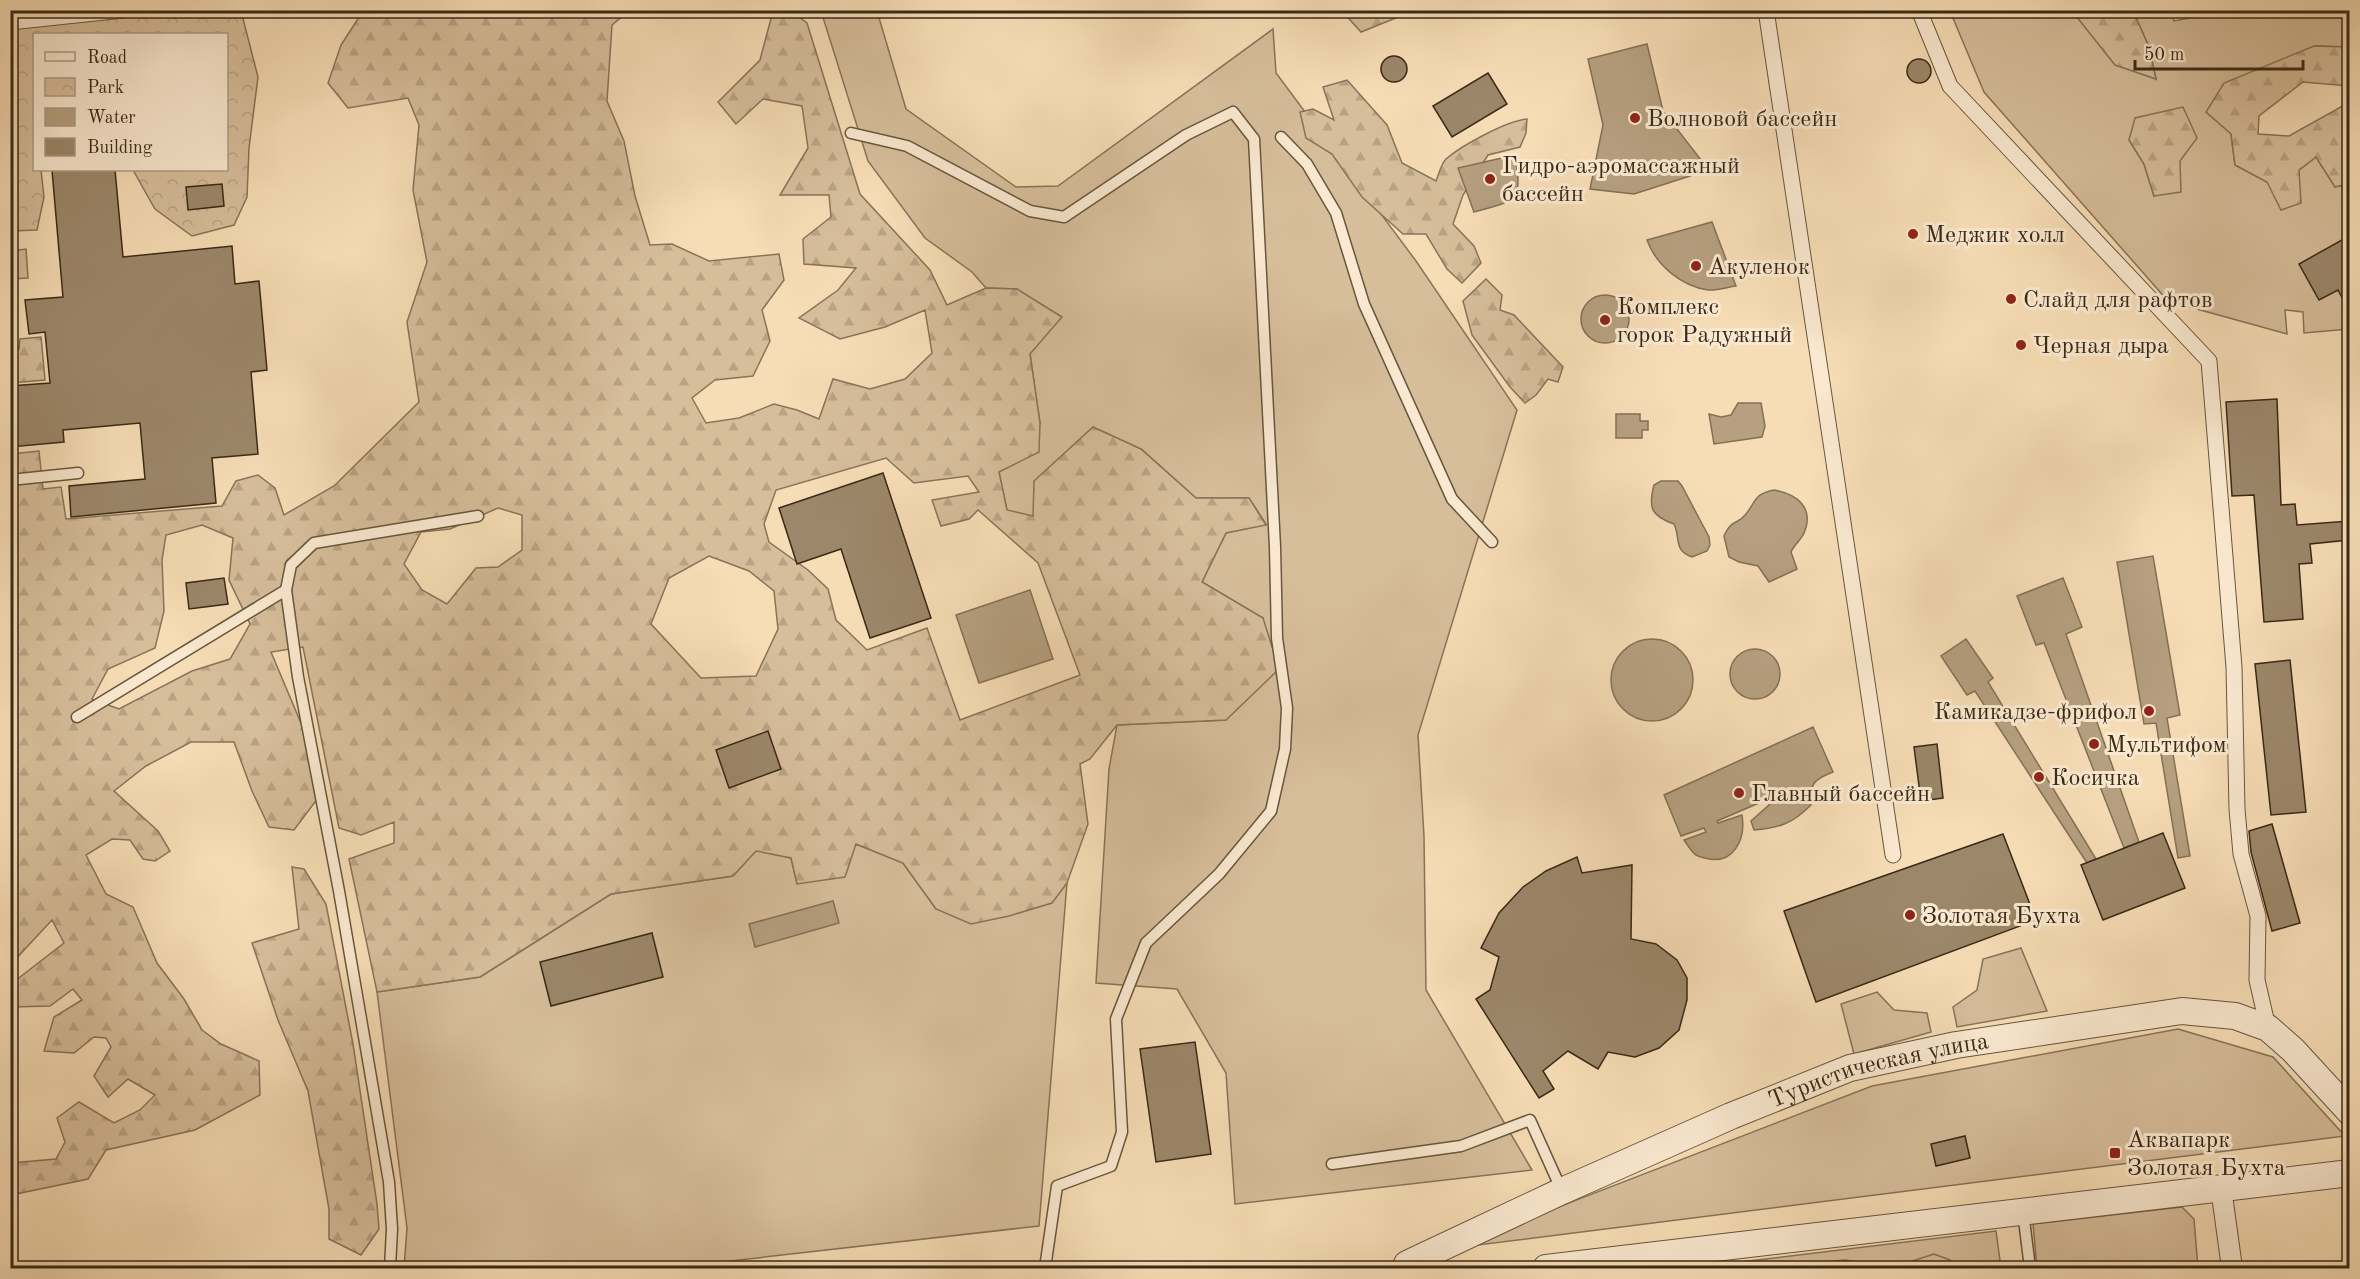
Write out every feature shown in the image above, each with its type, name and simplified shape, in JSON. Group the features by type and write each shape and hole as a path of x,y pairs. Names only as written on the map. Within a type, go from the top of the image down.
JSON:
{"street":[{"path":"10,22 123,10"},
{"path":"1766,10 1893,855"},
{"path":"1919,10 1950,86 2209,361 2234,667 2237,808 2240,843 2258,916 2257,980 2268,1028"},
{"name":"Туристическая улица","path":"1405,1269 1407,1264 1425,1255 1731,1116 1850,1068 1956,1045 2182,1011 2235,1016 2268,1028 2293,1050 2349,1112"},
{"path":"1546,1269 1628,1264 2024,1212 2349,1173"},
{"path":"2221,1188 2232,1269"}],"lane":[{"path":"851,134 907,146 1030,211 1064,218 1186,135 1233,112 1254,140 1275,547 1277,638 1287,708 1285,749 1271,811 1219,874 1146,943 1116,1019 1122,1132 1111,1166 1057,1186 1045,1269"},
{"path":"1281,136 1307,164 1336,213 1364,304 1452,499 1491,542"},
{"path":"10,480 78,473"},
{"path":"390,1269 392,1229 389,1182 339,891 298,677 286,590 291,565 314,543 478,516"},
{"path":"77,717 286,590"},
{"path":"1332,1164 1461,1146 1530,1120 1562,1191"},
{"path":"2024,1212 2030,1269"}],"green space":[{"path":"10,11 241,11 258,77 249,148 247,197 234,225 192,236 155,209 134,171 228,171 228,33 33,33 33,171 41,171 44,197 37,230 11,231"},
{"path":"363,11 629,11 612,25 607,101 624,141 635,196 650,245 672,244 709,261 779,254 784,280 762,310 770,341 753,376 715,380 692,398 706,423 739,418 774,404 819,419 833,379 870,389 905,379 932,353 925,310 885,327 840,339 799,318 838,290 856,268 804,264 803,239 831,217 829,195 780,195 808,148 802,106 763,99 736,124 718,102 760,60 773,11 791,11 807,23 860,194 930,270 947,305 986,288 1017,289 1062,317 1030,354 1040,423 1039,452 999,472 1007,510 1033,516 1034,481 1093,427 1141,449 1196,498 1249,498 1266,525 1226,533 1202,582 1263,618 1279,669 1226,720 1117,725 1090,759 1080,764 1088,824 1067,883 1052,903 971,924 936,909 903,863 856,844 845,877 797,884 791,858 756,851 733,876 611,894 480,977 377,992 349,859 394,843 394,822 361,835 339,828 303,647 271,652 306,735 318,798 294,830 269,827 252,791 234,742 191,742 146,766 114,791 158,831 170,851 155,861 143,859 130,840 112,839 86,855 106,894 133,907 157,963 184,999 202,1030 221,1044 259,1061 260,1095 195,1130 106,1150 88,1179 11,1195 11,1163 56,1159 65,1142 57,1118 79,1102 114,1123 140,1110 155,1095 128,1079 108,1097 94,1076 111,1047 106,1038 94,1037 74,1053 44,1051 54,1017 82,1000 73,989 50,1006 11,1007 11,984 64,943 52,920 11,964 10,661 18,649 13,612 10,610 11,454 39,451 43,489 61,487 66,519 222,506 236,481 258,475 275,488 284,515 334,486 419,402 407,322 427,262 413,190 419,125 408,98 348,108 328,83 341,45","holes":["886,458 914,483 968,476 979,492 932,500 941,526 969,519 978,510 1038,563 1080,675 960,720 927,628 867,650 836,620 828,589 808,570 769,542 764,524 776,490","498,508 522,515 522,550 498,567 476,568 447,604 422,590 404,564 421,532 450,529","202,525 233,538 229,580 250,624 230,659 192,671 119,709 92,699 108,669 155,648 164,611 162,560 166,535","709,556 749,571 774,591 778,629 756,676 701,678 651,624 669,578"]},
{"path":"821,11 877,11 906,109 1016,187 1058,186 1273,29 1276,73 1416,261 1517,410 1418,735 1424,836 1426,990 1532,1170 1235,1204 1226,1073 1177,989 1096,983 1109,769 1117,725 1226,720 1263,618 1202,582 1226,533 1266,524 1249,498 1196,498 1141,449 1033,517 1007,511 999,472 1040,423 1030,354 1017,289 986,288 972,272 925,238 868,161"},
{"path":"1342,11 1413,11 1361,32"},
{"path":"1950,11 2080,11 2077,16 2156,79 2149,47 2133,11 2171,11 2174,21 2200,16 2201,11 2349,11 2349,47 2314,46 2231,134 2235,165 2267,182 2299,170 2316,157 2335,187 2349,184 2349,329 2304,333 2303,312 2285,310 2287,334 2168,301 1984,92","holes":["2196,138 2154,196 2144,164 2129,140"]},
{"path":"2080,11 2133,11 2149,47 2156,79 2115,65 2076,16"},
{"path":"2314,46 2349,47 2349,86 2303,82 2259,116 2258,134 2289,136 2341,107 2349,99 2349,184 2335,187 2316,157 2299,170 2301,203 2281,210 2267,182 2235,165 2231,134 2206,112 2224,83"},
{"path":"1347,80 1387,125 1402,163 1436,181 1444,161 1453,153 1497,129 1527,119 1526,133 1520,147 1488,155 1463,195 1453,224 1474,246 1481,263 1462,283 1447,269 1426,234 1403,234 1362,197 1332,154 1306,138 1300,112 1313,109 1334,120 1323,87"},
{"path":"2183,107 2197,138 2180,161 2181,192 2154,196 2144,164 2129,140 2135,118"},
{"path":"26,249 28,278 11,279 11,251"},
{"path":"1486,279 1502,295 1500,310 1514,315 1563,367 1558,382 1548,379 1536,395 1525,403 1510,387 1472,335 1463,301"},
{"path":"41,337 45,380 11,383 11,349 19,349 20,339"},
{"path":"856,844 903,863 936,909 1051,903 1067,883 1039,1226 668,1268 404,1268 407,1228 377,992 480,977 611,894 733,876 756,850 791,858 797,883"},
{"path":"292,867 304,869 326,904 353,1044 379,1229 361,1255 329,1239 329,1209 308,1091 278,1020 252,943 299,929"},
{"path":"2021,948 2047,1011 1957,1027 1953,1007 1977,990 1983,959"},
{"path":"1877,992 1894,1010 1927,1013 1931,1032 1854,1054 1841,1004"},
{"path":"2178,1029 2273,1057 2345,1136 1478,1245 1478,1238 1872,1086"},
{"path":"2182,1207 2194,1219 2198,1268 2037,1268 2033,1224"},
{"path":"1996,1231 2001,1268 1691,1268"},
{"path":"1934,1254 1950,1260 1949,1268 1766,1268 1845,1260 1894,1267"}],"water":[{"name":"Волновой бассейн","path":"1647,44 1663,111 1704,164 1690,176 1634,194 1590,189 1603,125 1588,59"},
{"name":"Гидро-аэромассажный бассейн","path":"1515,155 1518,182 1514,197 1500,205 1474,212 1458,168"},
{"name":"Акуленок","path":"1712,222 1736,286 1711,290 1688,284 1663,266 1647,240"},
{"name":"Комплекс горок Радужный","path":"1605,295 1622,302 1629,319 1622,336 1605,343 1588,336 1581,319 1588,302"},
{"path":"1738,403 1761,403 1765,426 1762,437 1714,444 1709,414 1721,417 1731,415"},
{"path":"1616,414 1640,414 1640,421 1648,421 1648,430 1642,430 1642,438 1616,438"},
{"path":"1661,481 1678,481 1682,486 1709,537 1710,545 1707,551 1692,557 1682,551 1678,544 1674,524 1660,518 1653,510 1651,500 1654,485"},
{"path":"1774,490 1790,495 1801,503 1807,516 1807,524 1803,536 1791,552 1797,569 1769,582 1758,566 1739,562 1729,557 1724,536 1732,524 1743,517 1759,496"},
{"path":"2153,556 2180,715 2167,718 2190,856 2178,858 2156,723 2144,724 2117,562"},
{"name":"Мультифом","path":"2063,578 2082,627 2066,634 2139,842 2124,848 2044,643 2036,645 2017,596"},
{"path":"1030,590 1053,659 979,683 956,615"},
{"path":"1652,639 1668,642 1681,651 1690,664 1693,680 1690,696 1681,709 1668,718 1652,721 1636,718 1623,709 1614,696 1611,680 1614,664 1623,651 1636,642"},
{"name":"Косичка","path":"1966,639 1993,678 1988,682 2096,859 2087,863 1975,691 1967,695 1941,656"},
{"path":"1755,649 1764,651 1775,660 1780,674 1778,683 1769,694 1755,699 1746,697 1735,688 1730,674 1732,665 1741,654"},
{"name":"Главный бассейн","path":"1813,727 1833,772 1814,783 1811,805 1786,824 1754,830 1751,821 1770,804 1773,797 1717,821 1718,823 1742,815 1742,833 1736,849 1730,855 1715,859 1694,854 1684,840 1706,832 1704,828 1681,836 1664,795"},
{"path":"833,901 839,923 755,947 749,924"}],"building":[{"path":"1394,56 1403,60 1407,69 1403,78 1394,82 1385,78 1381,69 1385,60"},
{"path":"1919,59 1924,60 1930,66 1930,76 1924,82 1919,83 1914,82 1908,76 1907,71 1908,66 1914,60"},
{"path":"1488,73 1507,104 1452,137 1433,106"},
{"path":"52,171 115,171 123,257 232,246 235,284 259,281 267,370 251,372 258,454 212,458 216,503 71,517 69,486 145,479 140,423 63,430 64,442 10,447 10,386 50,383 45,332 29,334 25,300 63,297"},
{"path":"222,184 224,206 188,210 186,187"},
{"path":"2349,236 2349,311 2338,290 2319,300 2299,264"},
{"path":"2277,399 2281,505 2295,504 2297,525 2349,521 2349,540 2310,544 2312,563 2299,564 2303,619 2264,622 2254,495 2232,496 2226,402"},
{"path":"883,473 931,618 870,638 841,549 797,564 779,508"},
{"path":"224,578 228,604 189,609 186,583"},
{"path":"2290,660 2306,812 2271,815 2255,664"},
{"path":"768,731 781,769 729,788 716,750"},
{"path":"1937,744 1943,798 1921,801 1914,747"},
{"path":"2272,824 2300,923 2272,931 2251,852 2249,831"},
{"path":"2163,833 2185,888 2103,920 2081,865"},
{"name":"Золотая Бухта","path":"2003,834 2036,920 1816,1002 1784,911"},
{"path":"1577,857 1582,873 1632,865 1631,939 1656,944 1677,960 1687,978 1687,1000 1679,1030 1659,1048 1635,1057 1608,1052 1598,1069 1568,1051 1543,1071 1554,1089 1539,1098 1476,999 1490,990 1499,957 1481,948 1499,913 1523,887 1546,871"},
{"path":"652,933 663,977 551,1006 540,962"},
{"path":"1195,1042 1211,1154 1156,1162 1140,1049"},
{"path":"1965,1136 1970,1158 1936,1166 1931,1144"}],"place":[{"name":"Волновой бассейн","path":"1635,118"},
{"name":"Гидро-аэромассажный бассейн","path":"1490,179"},
{"name":"Меджик холл","path":"1913,234"},
{"name":"Акуленок","path":"1696,266"},
{"name":"Слайд для рафтов","path":"2011,299"},
{"name":"Комплекс горок Радужный","path":"1605,320"},
{"name":"Черная дыра","path":"2021,345"},
{"name":"Камикадзе-фрифол","path":"2149,711"},
{"name":"Мультифом","path":"2094,744"},
{"name":"Косичка","path":"2039,777"},
{"name":"Главный бассейн","path":"1739,793"},
{"name":"Золотая Бухта","path":"1910,915"},
{"name":"Аквапарк Золотая Бухта","path":"2115,1153"}]}
